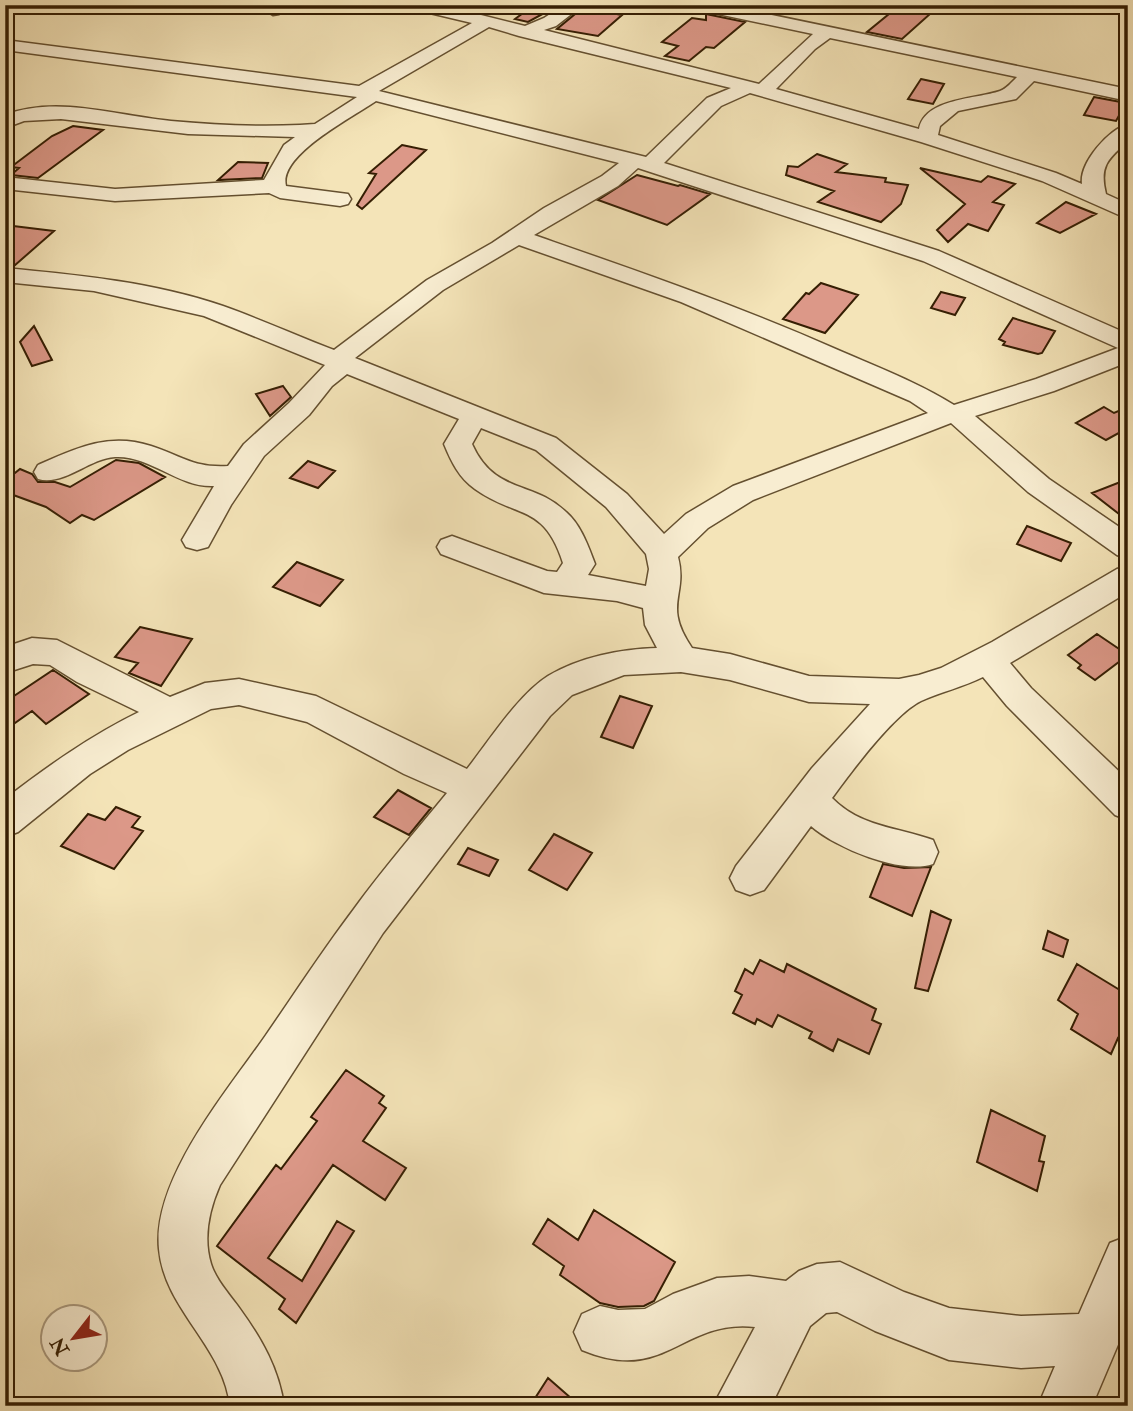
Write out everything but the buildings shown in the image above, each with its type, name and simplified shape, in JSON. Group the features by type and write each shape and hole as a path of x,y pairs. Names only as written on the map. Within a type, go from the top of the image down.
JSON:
{"street":[{"path":"419,5 484,23 762,86 1049,177 1128,212"},
{"path":"525,32 550,22 575,5"},
{"path":"699,5 1128,95"},
{"path":"274,186 275,175 291,149 396,75 484,23"},
{"path":"197,540 217,503 254,450 299,409 341,362 436,285 636,166 714,102 762,86 827,32"},
{"path":"5,46 263,77 367,94 636,166 931,256 1128,343"},
{"path":"720,62 762,86"},
{"path":"928,138 930,124 952,107 1009,95 1029,76"},
{"path":"5,105 31,113 172,127 319,130"},
{"path":"5,122 31,113"},
{"path":"1095,197 1091,176 1098,160 1128,130"},
{"path":"592,172 636,166"},
{"path":"5,183 115,195 274,186 280,192 290,195 340,199"},
{"path":"517,237 690,297 919,395 953,414 1035,485 1128,548"},
{"path":"5,275 94,284 213,311 546,444 570,460 621,505 662,554 666,569 659,600 659,614 666,637 681,659"},
{"path":"662,554 697,521 743,494 911,426 1045,385 1128,353"},
{"path":"479,415 466,427 458,444 465,463 483,482 549,513 561,526 573,545 579,564 565,585"},
{"path":"48,472 93,451 118,448 141,452 202,477 236,475"},
{"path":"452,547 516,574 565,585 617,590 659,600"},
{"path":"257,1406 255,1380 193,1283 182,1245 182,1217 193,1185 369,920 538,706 560,686 623,662 681,659 730,667 809,689 910,690 953,677 988,659 1128,577"},
{"path":"5,660 32,651 57,653 89,673 148,700 167,713"},
{"path":"988,659 1019,697 1128,804"},
{"path":"750,878 810,799 891,705 910,690"},
{"path":"5,821 77,764 115,740 205,696 239,692 270,697 316,710 417,764 473,788"},
{"path":"810,799 821,814 836,827 861,838 919,852"},
{"path":"1065,1406 1128,1261"},
{"path":"740,1406 792,1308 817,1289 840,1287 893,1313 949,1334 1021,1342 1094,1339"},
{"path":"600,1332 623,1339 646,1336 706,1306 729,1301 792,1308"}]}
